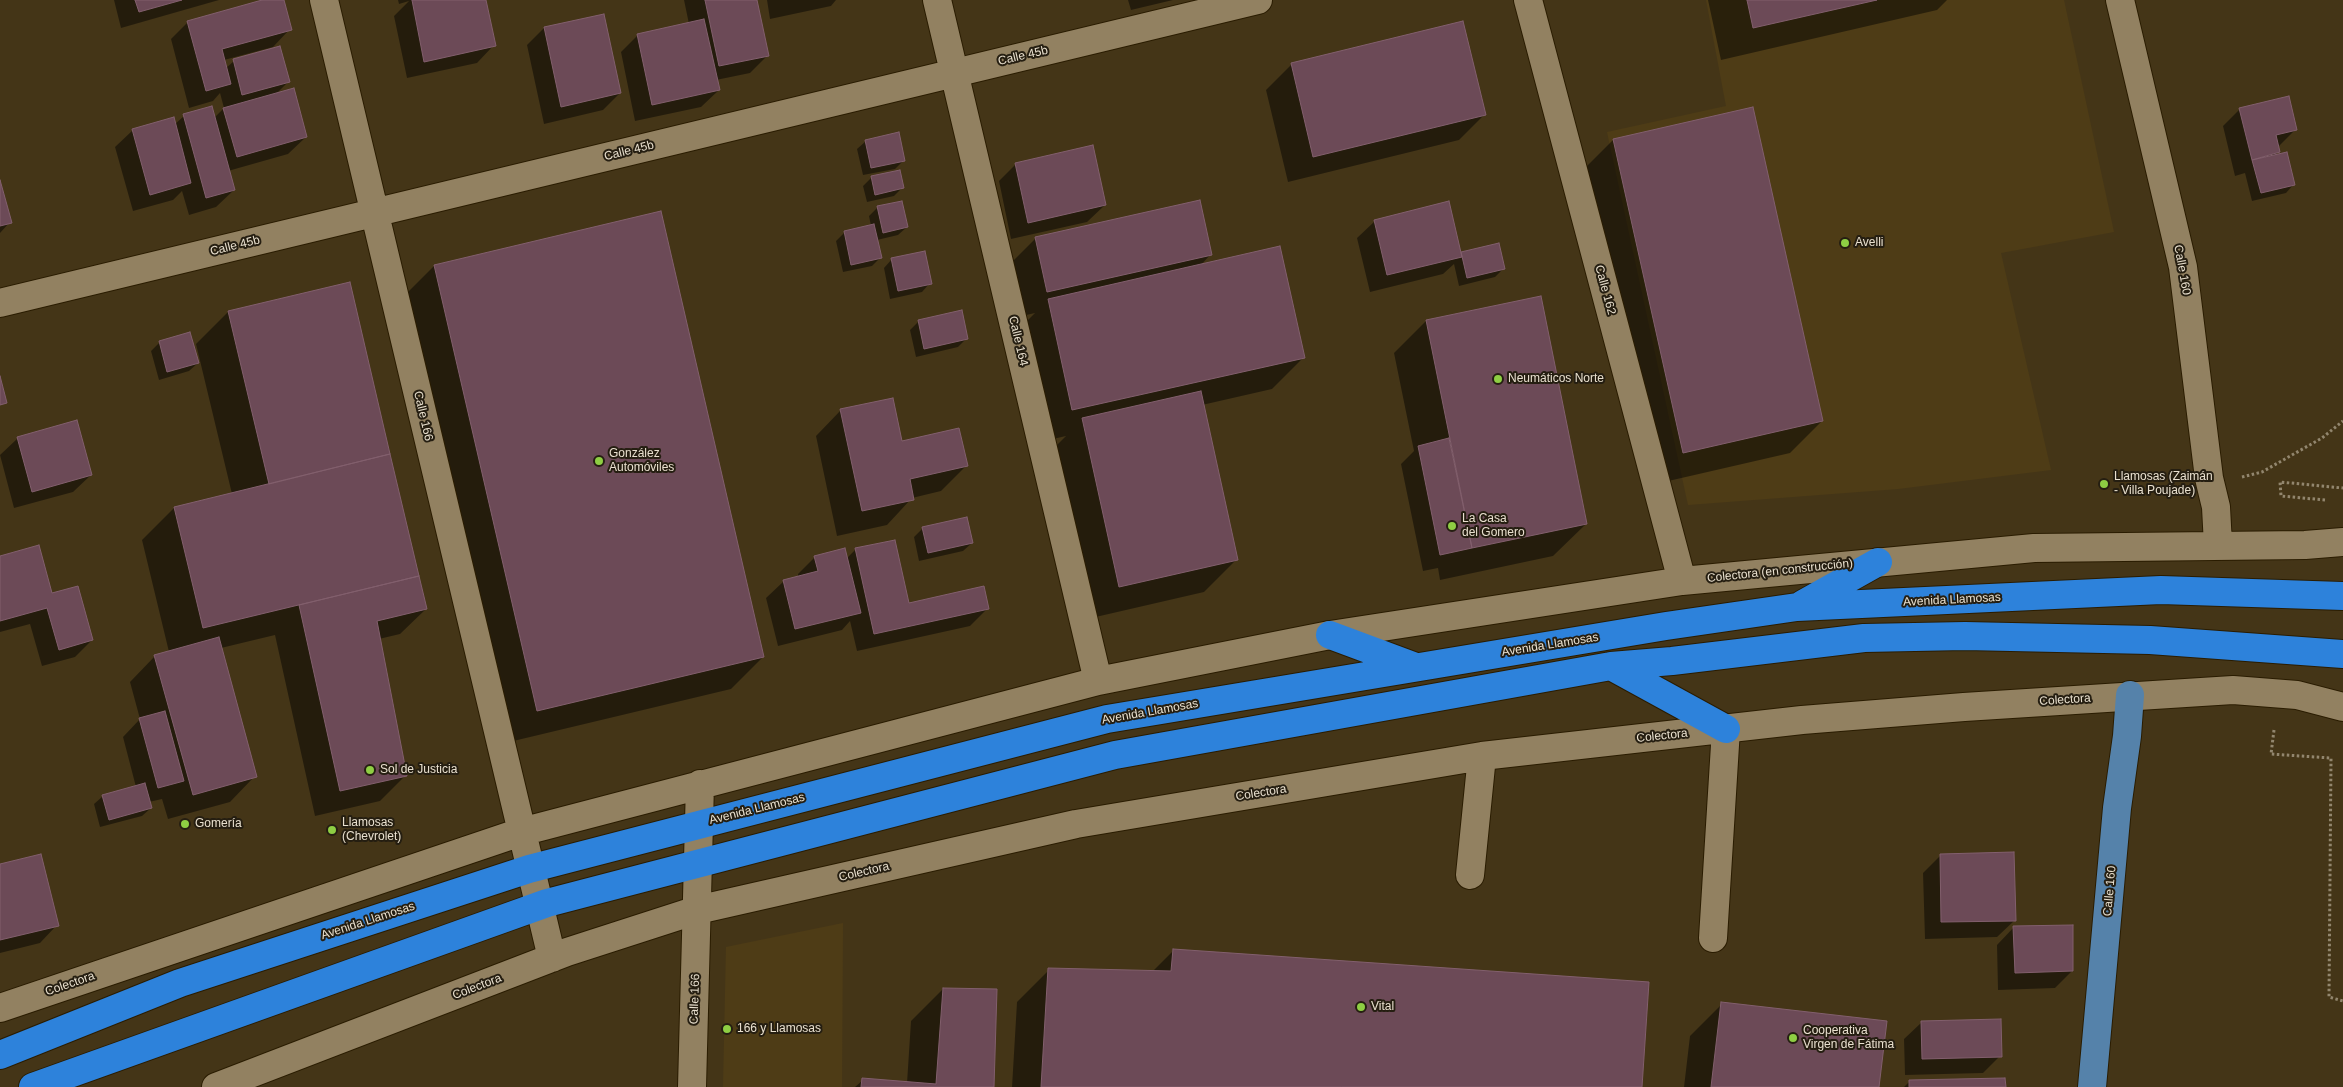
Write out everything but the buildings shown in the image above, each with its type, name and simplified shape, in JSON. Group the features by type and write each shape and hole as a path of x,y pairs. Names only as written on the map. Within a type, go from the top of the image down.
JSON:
{"highway":[{"path":"1797,607 1878,562"},
{"name":"Avenida Llamosas","path":"0,1055 180,983 529,869 1107,719 1666,626 1797,607 2161,590 2343,596"},
{"path":"1330,636 1418,667"},
{"path":"33,1087 538,906 1115,755 1611,666 1672,661 1864,638 1956,636 2150,640 2343,654"},
{"path":"1611,666 1726,729"}],"main road":[{"name":"Calle 160","path":"2092,1087 2117,808 2127,736 2130,695"}],"street":[{"name":"Calle 166","path":"324,0 529,869 552,958"},
{"name":"Calle 164","path":"937,0 1098,681"},
{"name":"Calle 45b","path":"0,303 1258,0"},
{"name":"Calle 162","path":"1528,0 1682,581"},
{"name":"Calle 160","path":"2120,0 2183,267 2210,478 2216,506 2218,545"},
{"path":"1878,562 2034,548 2218,545 2305,546 2343,542"},
{"name":"Colectora (en construcción)","path":"1682,581 1878,562"},
{"name":"Colectora","path":"0,1008 521,832 1098,681 1330,636 1682,581"},
{"name":"Colectora","path":"216,1087 552,958 697,910 1076,824 1482,756 1726,729 1936,709 2130,695 2233,690 2297,695 2343,707"},
{"path":"1713,938 1726,729"},
{"path":"1470,875 1482,756"},
{"name":"Calle 166","path":"692,1087 700,784"}],"path":[{"path":"2210,478 2237,478 2262,472 2322,438 2343,421"},
{"path":"2325,500 2281,496 2280,482 2343,488"},
{"path":"2274,730 2271,754 2331,758 2329,997 2343,1001"}],"shaded area":[{"name":"Avelli","path":"1706,0 2064,0 2114,232 2001,253 2051,470 1898,489 1688,505 1607,132 1726,106"},
{"path":"843,923 842,1087 723,1087 726,947"}],"place":[{"name":"Avelli","path":"1845,243"},
{"name":"Neumáticos Norte","path":"1498,379"},
{"name":"González Automóviles","path":"599,461"},
{"name":"Llamosas (Zaimán - Villa Poujade)","path":"2104,484"},
{"name":"La Casa del Gomero","path":"1452,526"},
{"name":"Sol de Justicia","path":"370,770"},
{"name":"Gomería","path":"185,824"},
{"name":"Llamosas (Chevrolet)","path":"332,830"},
{"name":"Vital","path":"1361,1007"},
{"name":"166 y Llamosas","path":"727,1029"},
{"name":"Cooperativa Virgen de Fátima","path":"1793,1038"}]}
